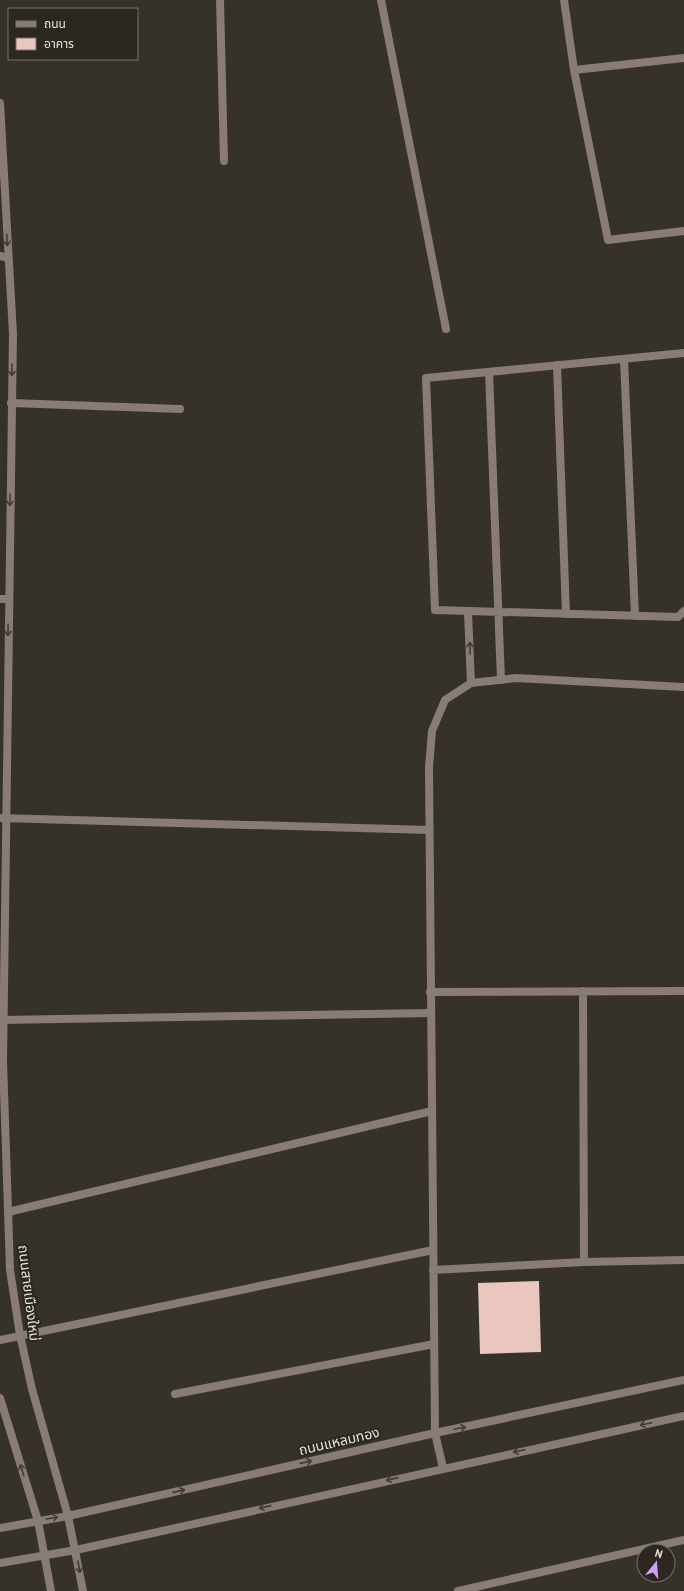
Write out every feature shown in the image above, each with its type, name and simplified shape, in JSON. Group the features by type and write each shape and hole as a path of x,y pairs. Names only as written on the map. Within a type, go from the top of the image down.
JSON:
{"street":[{"path":"220,0 224,160"},
{"path":"381,0 446,329"},
{"path":"564,0 574,70 608,240 684,231"},
{"path":"574,70 684,58"},
{"name":"ถนนสายเมืองใหม่","path":"0,103 4,257 13,334 4,599 2,1020 10,1270 20,1335 32,1389 68,1516 83,1591"},
{"path":"684,353 426,378 435,610 678,617 684,611"},
{"path":"624,359 634,616"},
{"path":"558,365 566,614"},
{"path":"489,372 501,680"},
{"path":"11,403 180,408"},
{"path":"468,612 471,683"},
{"path":"442,1468 435,1433 429,830 429,768 432,731 445,700 471,683 516,678 684,687"},
{"path":"3,818 429,830"},
{"path":"583,991 584,1262"},
{"path":"430,992 684,991"},
{"path":"2,1020 431,1013"},
{"path":"8,1212 432,1111"},
{"path":"0,1340 433,1250"},
{"path":"433,1270 584,1262 684,1260"},
{"path":"175,1394 434,1344"},
{"name":"ถนนแหลมทอง","path":"0,1528 68,1516 435,1433 684,1380"},
{"path":"0,1398 38,1521 50,1591"},
{"path":"0,1564 76,1550 442,1468 684,1416"},
{"path":"458,1591 684,1540"}],"building":[{"path":"539,1281 541,1352 480,1354 478,1283"}]}
